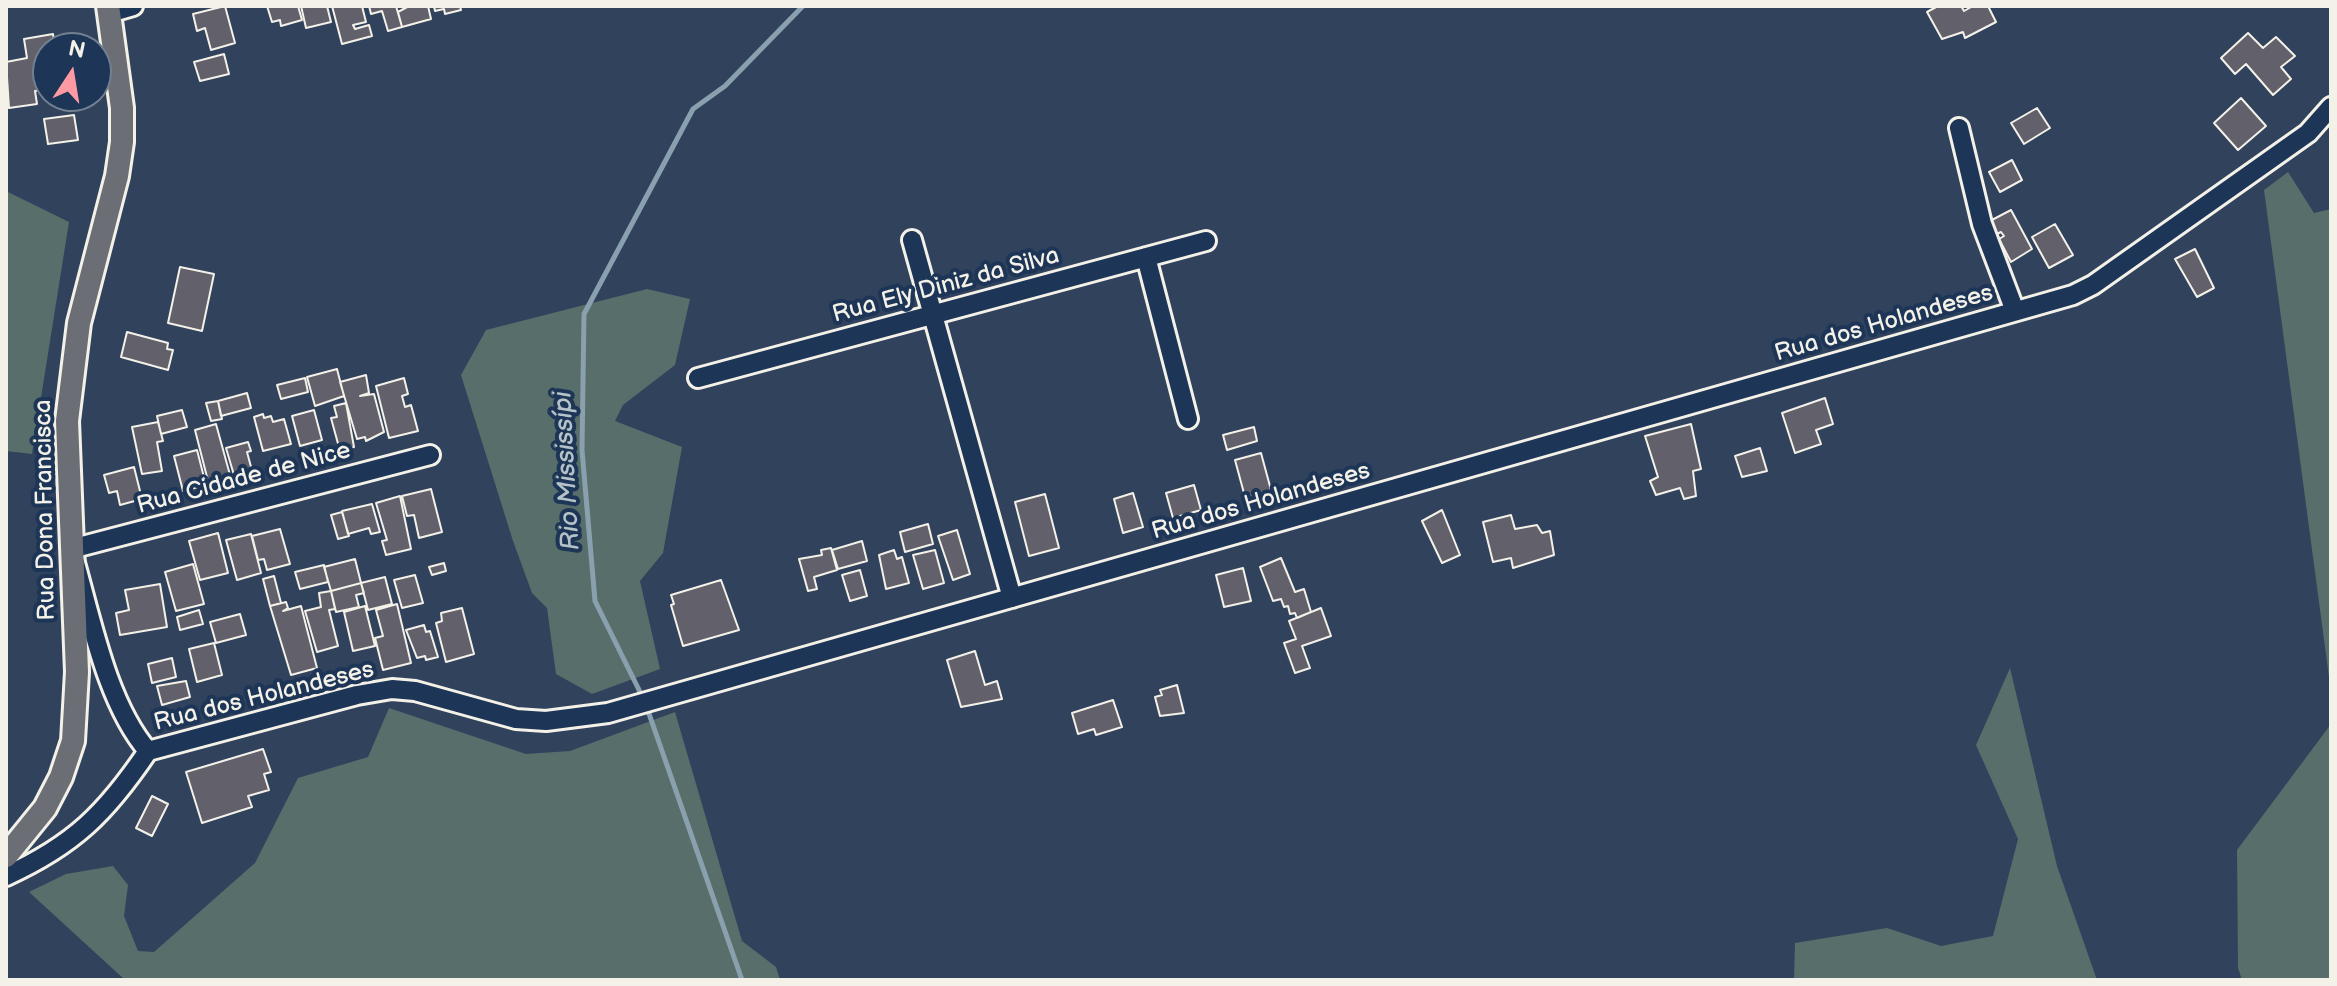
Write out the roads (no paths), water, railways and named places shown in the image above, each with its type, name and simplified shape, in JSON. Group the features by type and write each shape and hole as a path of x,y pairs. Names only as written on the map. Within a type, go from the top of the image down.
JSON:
{"main road":[{"name":"Rua Dona Francisca","path":"6,856 45,808 73,741 77,672 67,468 70,374 79,323 117,176 122,142 122,108 108,9"}],"street":[{"path":"108,9 133,6"},
{"name":"Rua dos Holandeses","path":"6,876 49,856 84,831 116,798 148,751 357,695 392,689 415,691 516,719 571,720 634,706 2015,311 2093,285 2308,133 2331,107"},
{"path":"1959,128 1982,224 2015,311"},
{"path":"912,240 1012,598"},
{"name":"Rua Ely Diniz da Silva","path":"698,378 1206,241"},
{"path":"1146,257 1188,419"},
{"name":"Rua Cidade de Nice","path":"71,549 430,455"},
{"name":"Rua dos Holandeses","path":"71,549 113,689 125,719 148,751"}],"waterway":[{"name":"Rio Mississípi","path":"643,698 595,601 582,450 584,314 693,109 725,86 803,6"},
{"name":"Rio Mississípi","path":"647,708 742,980"}]}
